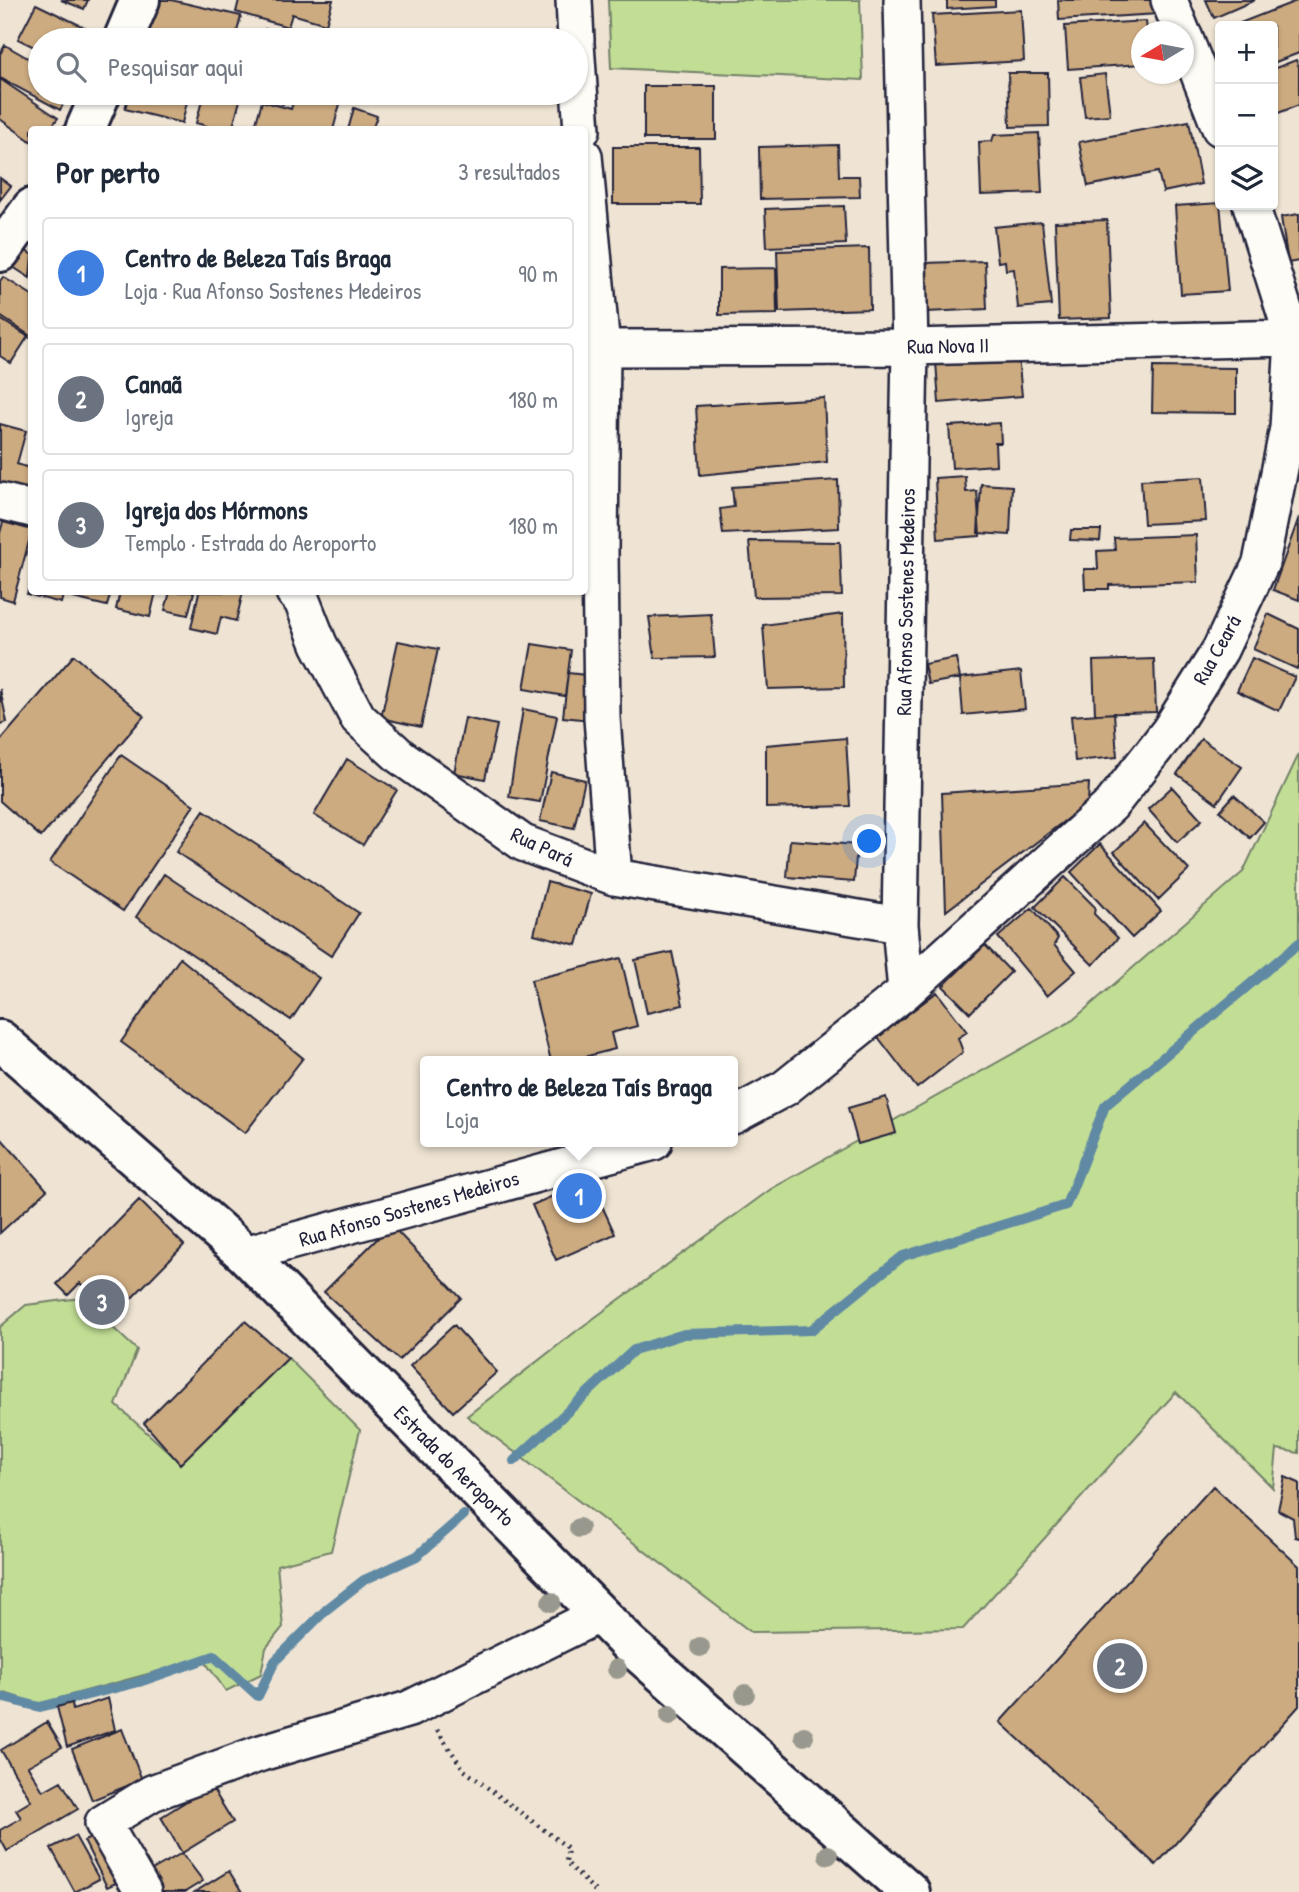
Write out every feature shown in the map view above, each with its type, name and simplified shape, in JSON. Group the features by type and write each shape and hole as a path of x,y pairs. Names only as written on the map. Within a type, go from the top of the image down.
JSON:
{"street":[{"path":"128,28 140,0"},
{"path":"573,0 575,28"},
{"name":"Rua Afonso Sostenes Medeiros","path":"902,0 910,347 900,925 906,991"},
{"path":"1169,0 1178,21"},
{"path":"1194,62 1215,115"},
{"path":"87,126 96,105"},
{"path":"580,105 582,126"},
{"path":"588,199 602,348 602,718 614,877"},
{"name":"Rua Ceará","path":"906,991 1111,805 1169,731 1220,650 1261,563 1288,428 1293,338 1253,210"},
{"path":"0,251 28,213"},
{"name":"Rua Nova II","path":"602,348 910,347 1293,338"},
{"path":"0,501 28,508"},
{"name":"Rua Pará","path":"297,595 302,601 319,645 358,718 393,749 523,843 614,877 900,925"},
{"path":"738,1113 785,1088 906,991"},
{"name":"Estrada do Aeroporto","path":"0,1040 245,1254 640,1653 910,1892"},
{"name":"Rua Afonso Sostenes Medeiros","path":"245,1254 636,1147"},
{"path":"143,1892 103,1823 152,1793 261,1753 409,1709 600,1614"}],"path":[{"path":"409,1709 428,1718 464,1770 568,1848 566,1863 596,1892"}],"green space":[{"path":"608,0 860,0 863,80 611,68"},
{"path":"1299,754 1299,1453 1277,1449 1273,1488 1176,1392 963,1629 751,1632 467,1416 579,1329 771,1189 1073,1020 1243,872"},
{"path":"81,1298 137,1350 116,1405 181,1463 288,1358 360,1430 331,1551 277,1565 283,1627 266,1648 261,1674 226,1691 203,1659 38,1704 5,1693 0,1696 0,1327 26,1305"}],"building":[{"path":"61,0 88,0 84,9"},
{"path":"151,0 171,0 241,16 238,28 144,28"},
{"path":"239,0 333,0 326,24 292,14 288,27 236,12"},
{"path":"947,0 995,0 995,6 947,9"},
{"path":"1058,0 1151,0 1158,14 1059,20"},
{"path":"1206,0 1255,0 1214,18"},
{"path":"1299,0 1299,53 1278,61 1278,21 1245,21"},
{"path":"36,4 86,28 28,28 28,44 18,39"},
{"path":"1021,10 1024,61 936,66 932,15"},
{"path":"1131,22 1131,65 1068,69 1065,26"},
{"path":"5,45 28,58 28,93 0,78 0,54"},
{"path":"1296,60 1299,67 1299,105 1278,113 1278,84 1278,67"},
{"path":"1008,73 1048,73 1049,126 1010,127"},
{"path":"1105,74 1110,115 1085,117 1080,77"},
{"path":"0,79 28,98 28,105 39,105 58,118 52,126 28,126 28,139 0,119"},
{"path":"644,86 716,86 716,139 644,139"},
{"path":"51,105 63,105 60,110"},
{"path":"126,105 186,105 182,123 125,109"},
{"path":"201,105 239,105 233,126 207,126 196,123"},
{"path":"261,105 291,109 292,105 340,105 334,126 255,126"},
{"path":"354,108 377,116 373,126 349,126"},
{"path":"1189,121 1201,184 1163,192 1158,172 1088,186 1079,142"},
{"path":"1039,133 1042,193 981,195 979,142 992,141 994,135"},
{"path":"838,145 839,176 859,176 860,197 760,199 759,147"},
{"path":"613,147 699,147 700,204 613,204"},
{"path":"0,178 11,186 0,200"},
{"path":"1215,203 1215,210 1221,210 1228,291 1181,294 1175,206"},
{"path":"844,206 846,244 767,247 765,209"},
{"path":"1299,214 1299,261 1288,263 1281,217"},
{"path":"1107,220 1111,318 1059,320 1055,222"},
{"path":"1042,222 1051,305 1018,308 1014,269 1006,270 1005,261 998,262 994,227"},
{"path":"22,248 28,252 28,277 10,265"},
{"path":"869,248 870,309 779,312 777,251"},
{"path":"985,261 987,309 927,312 925,263"},
{"path":"776,268 777,314 719,315 719,269"},
{"path":"3,277 28,293 28,336 0,319 0,281"},
{"path":"0,316 28,337 11,363 0,356"},
{"path":"1018,355 1022,396 939,403 936,362"},
{"path":"1153,367 1236,368 1236,413 1152,412"},
{"path":"824,398 827,462 700,475 696,406"},
{"path":"1000,423 1001,443 995,443 996,465 952,468 949,426"},
{"path":"0,424 26,431 17,464 28,468 28,487 27,491 0,483"},
{"path":"965,476 966,492 977,491 980,536 938,539 935,478"},
{"path":"1203,477 1206,521 1144,524 1141,480"},
{"path":"838,480 839,528 723,534 720,509 734,507 732,487"},
{"path":"981,484 1012,486 1010,535 978,533"},
{"path":"1299,517 1299,600 1273,590"},
{"path":"3,522 28,529 28,545 13,601 0,597 0,533"},
{"path":"1071,530 1101,530 1100,541 1070,540"},
{"path":"1196,535 1198,582 1109,585 1109,589 1085,589 1084,569 1098,569 1097,551 1115,550 1114,538"},
{"path":"749,541 840,542 842,596 754,597"},
{"path":"31,595 63,595 61,603"},
{"path":"74,595 110,595 107,606 73,598"},
{"path":"119,595 155,595 150,617 116,609"},
{"path":"169,595 193,595 188,615 165,610"},
{"path":"198,595 242,595 236,621 221,617 217,634 191,628"},
{"path":"711,614 715,657 655,658 649,617"},
{"path":"843,614 844,687 768,689 763,625"},
{"path":"1268,614 1299,629 1297,669 1253,649"},
{"path":"398,641 438,649 421,727 381,718"},
{"path":"532,644 571,650 565,696 524,689"},
{"path":"74,655 144,716 41,837 0,801 0,741"},
{"path":"956,658 960,678 928,684 924,664"},
{"path":"1252,658 1295,677 1279,711 1237,691"},
{"path":"1154,659 1156,712 1095,714 1093,661"},
{"path":"1021,671 1025,709 963,715 960,678"},
{"path":"568,673 595,676 590,720 563,717"},
{"path":"0,689 7,722 0,724"},
{"path":"523,709 557,716 540,802 509,797"},
{"path":"1114,713 1117,757 1075,761 1071,716"},
{"path":"465,718 497,725 485,779 454,773"},
{"path":"846,738 850,806 766,808 766,745"},
{"path":"1201,739 1242,767 1217,803 1177,774"},
{"path":"121,755 194,805 123,911 50,862"},
{"path":"347,759 397,790 363,845 314,815"},
{"path":"551,772 585,780 574,828 540,821"},
{"path":"1089,783 1088,803 946,911 942,793"},
{"path":"1172,787 1202,820 1177,842 1148,809"},
{"path":"1234,795 1264,822 1250,838 1220,811"},
{"path":"204,810 359,913 331,956 176,852"},
{"path":"1144,823 1189,870 1158,900 1114,852"},
{"path":"790,840 857,845 854,882 787,877"},
{"path":"1100,844 1161,911 1132,938 1071,872"},
{"path":"164,874 319,978 291,1020 136,917"},
{"path":"1065,877 1095,907 1094,914 1118,938 1093,965 1035,907"},
{"path":"547,882 591,894 577,945 534,934"},
{"path":"1032,908 1058,938 1054,945 1076,971 1047,996 998,937"},
{"path":"985,945 1011,972 970,1013 943,986"},
{"path":"672,952 683,1005 647,1013 635,960"},
{"path":"180,958 303,1058 245,1133 121,1042"},
{"path":"621,958 637,1026 611,1033 615,1049 588,1056 550,1056 531,980"},
{"path":"937,992 967,1032 958,1038 963,1052 917,1088 878,1037"},
{"path":"886,1097 896,1133 858,1144 848,1108"},
{"path":"0,1137 47,1190 0,1233"},
{"path":"590,1180 615,1234 556,1260 532,1205"},
{"path":"139,1200 184,1245 113,1317 80,1283 68,1295 57,1284"},
{"path":"391,1225 461,1298 399,1360 324,1292"},
{"path":"245,1321 288,1358 180,1464 144,1423"},
{"path":"454,1325 497,1372 453,1412 410,1366"},
{"path":"1285,1477 1299,1483 1299,1538 1295,1537 1293,1518 1278,1510"},
{"path":"1213,1486 1299,1566 1299,1706 1156,1865 1000,1722"},
{"path":"108,1698 115,1730 67,1747 57,1707 72,1703 73,1710"},
{"path":"47,1722 62,1747 28,1766 43,1791 61,1781 78,1809 7,1851 0,1838 0,1830 21,1818 16,1810 31,1801 1,1750"},
{"path":"122,1729 142,1780 92,1800 72,1749"},
{"path":"211,1786 233,1822 182,1853 161,1817"},
{"path":"75,1836 99,1879 75,1892 51,1848"},
{"path":"93,1837 116,1883 107,1887 84,1841"},
{"path":"182,1853 203,1881 185,1892 156,1892 145,1874"},
{"path":"229,1871 242,1892 195,1892"}],"waterway":[{"path":"514,1461 634,1350 684,1334 811,1330 903,1256 1066,1205 1105,1106 1299,943"},
{"path":"0,1697 40,1707 139,1682 214,1656 258,1696 275,1661 327,1609 364,1580 417,1556 464,1515"}],"place":[{"name":"Centro de Beleza Taís Braga","path":"579,1196"},
{"name":"Igreja dos Mórmons","path":"102,1302"},
{"name":"Canaã","path":"1120,1666"}]}
